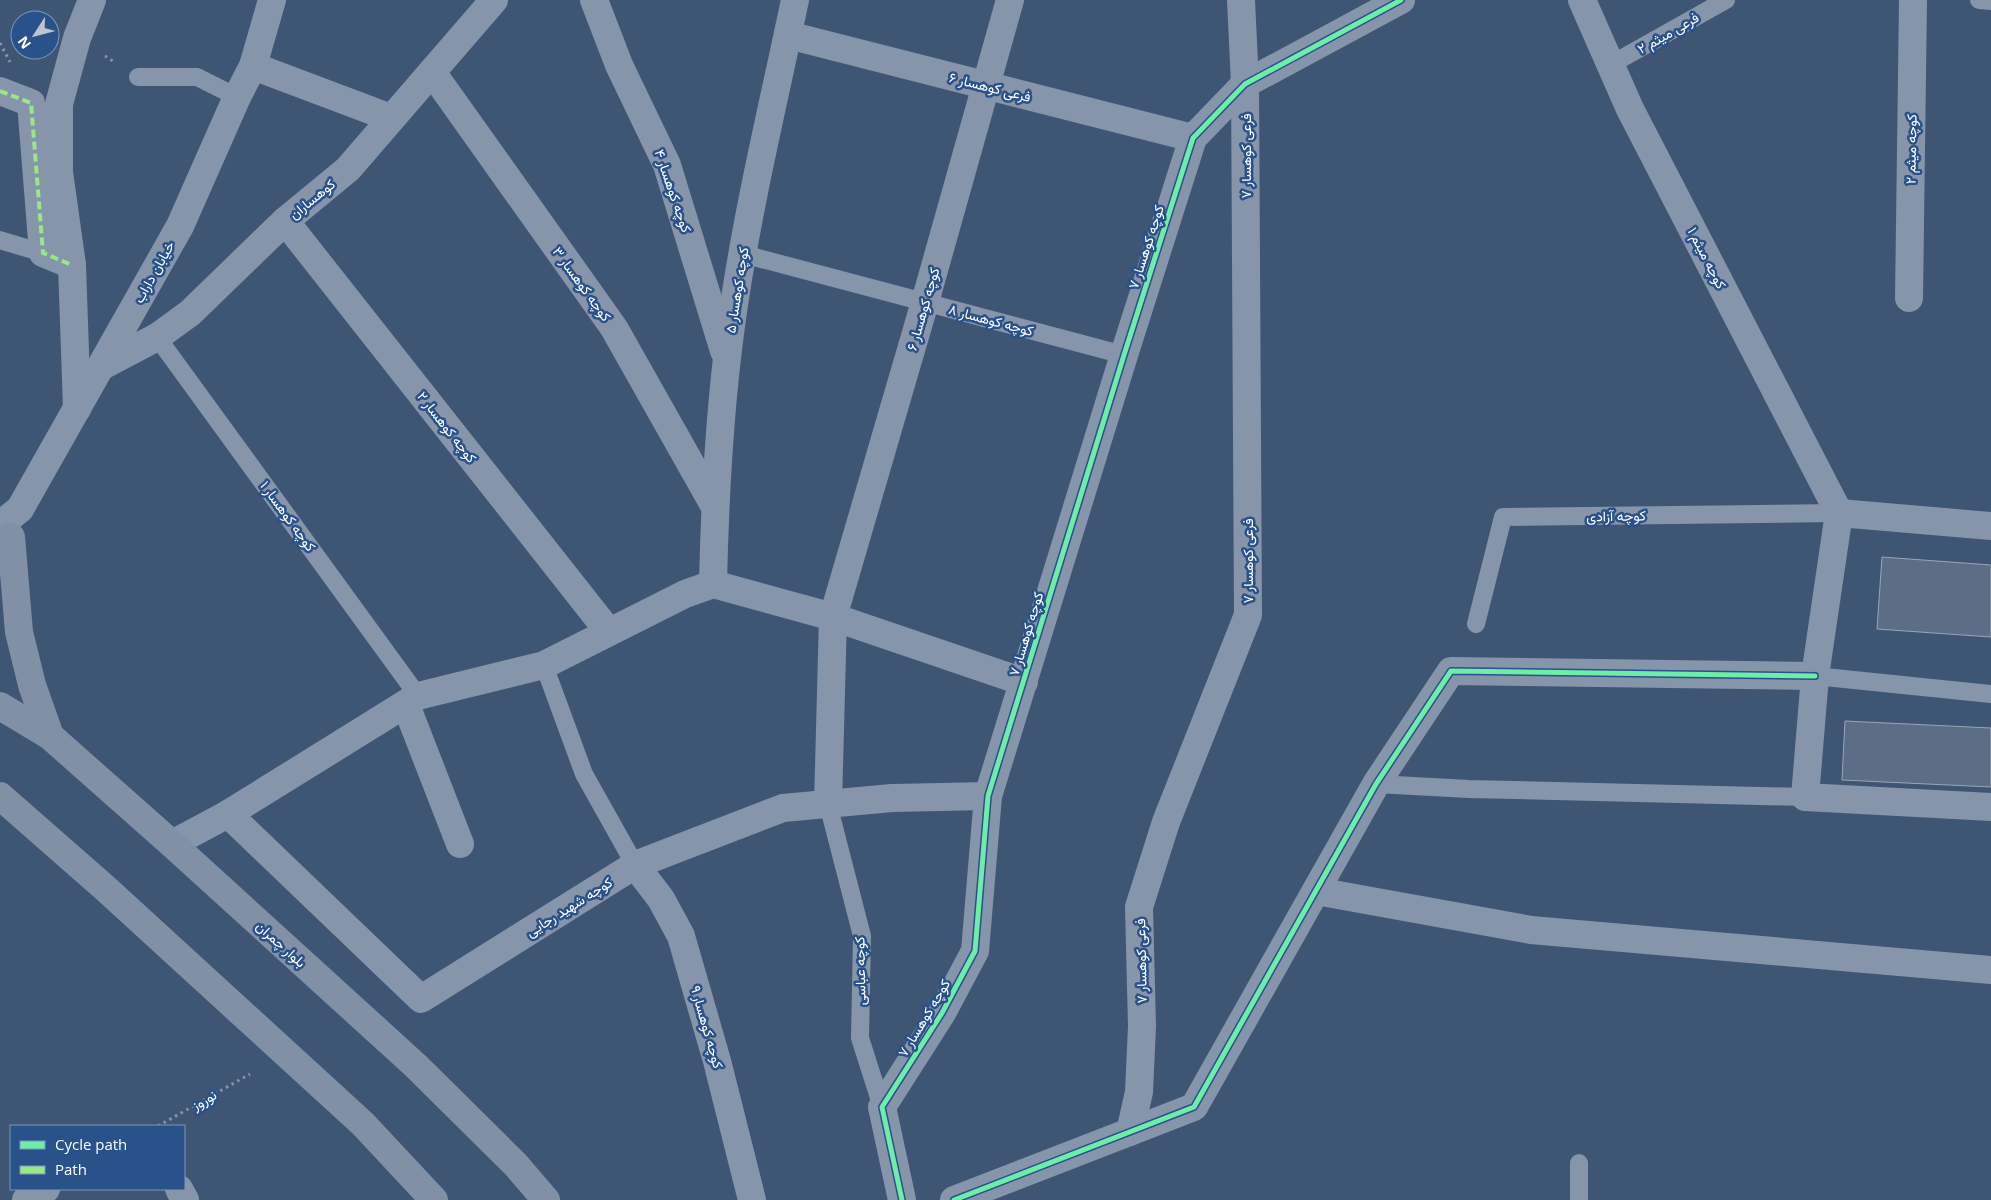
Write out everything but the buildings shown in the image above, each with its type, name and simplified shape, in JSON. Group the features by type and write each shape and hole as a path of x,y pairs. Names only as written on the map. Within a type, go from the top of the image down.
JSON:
{"main road":[{"path":"10,524 19,632 32,685 50,736"},
{"name":"بلوار چمران","path":"6,717 50,736 172,844 416,1066 516,1165 546,1200"},
{"path":"0,796 119,901 363,1124 434,1200"}],"street":[{"path":"77,409 72,265 59,172 58,104 77,38 92,0"},
{"name":"خیابان داراب","path":"10,524 102,366 180,226 237,97 254,66 272,0"},
{"name":"کوهساران","path":"102,366 157,337 190,313 285,222 348,170 494,0"},
{"name":"کوچه کوهسار ۴","path":"594,0 619,65 667,166 727,360"},
{"name":"کوچه کوهسار ۵","path":"713,584 714,507 727,360 743,254 795,0"},
{"name":"کوچه کوهسار ۶","path":"828,804 833,617 925,302 1010,0"},
{"name":"فرعی کوهسار ۷","path":"1130,1132 1139,1092 1142,1026 1139,907 1166,822 1248,615 1245,84 1241,0"},
{"name":"کوچه کوهسار ۷","path":"882,1107 942,1013 975,951 988,796 1193,138 1245,84 1401,0"},
{"name":"کوچه میثم ۱","path":"1582,0 1630,109 1838,513"},
{"name":"کوچه میثم ۲","path":"1909,298 1913,0"},
{"name":"فرعی کوهسار ۶","path":"788,35 1193,138"},
{"path":"254,66 392,118"},
{"name":"کوچه کوهسار ۳","path":"432,72 614,328 714,507"},
{"path":"0,91 30,103 43,252 72,265"},
{"name":"کوچه کوهسار ۲","path":"285,222 609,632"},
{"path":"1991,526 1838,513 1815,676 1805,797 1991,807"},
{"path":"0,566 10,524"},
{"path":"172,844 228,814 412,700 544,664 685,594 713,584 833,617 1024,682"},
{"path":"954,1200 1194,1107 1376,784 1451,671 1815,676"},
{"path":"412,700 460,844"},
{"name":"کوچه شهید رجایی","path":"228,814 421,999 635,865 783,808 892,798 988,796"},
{"name":"کوچه کوهسار ۹","path":"635,865 661,899 681,936 717,1061 752,1200"},
{"path":"1316,890 1531,930 1991,970"},
{"path":"882,1107 902,1200"},
{"path":"26,1200 44,1190"}],"lane":[{"name":"فرعی میثم ۲","path":"1610,66 1726,0"},
{"path":"1979,0 1991,1"},
{"path":"138,76 197,77 237,97"},
{"path":"0,240 43,252"},
{"name":"کوچه کوهسار ۸","path":"743,254 1124,355"},
{"name":"کوچه کوهسار ۱","path":"157,337 412,700"},
{"name":"کوچه آزادی","path":"1476,624 1503,517 1838,513"},
{"path":"544,664 584,774 635,865"},
{"path":"1815,676 1991,694"},
{"path":"1376,784 1469,789 1805,797"},
{"name":"کوچه عباسی","path":"828,804 862,936 860,1038 882,1107"},
{"path":"1579,1163 1579,1200"}],"path":[{"path":"77,38 138,76"}],"marked path":[{"path":"0,91 31,103 43,253 72,265"}],"cycle path":[{"path":"902,1200 882,1107 942,1013 975,951 988,796 1193,138 1245,84 1401,0"},
{"path":"954,1200 1194,1107 1376,784 1451,671 1815,676"}]}
